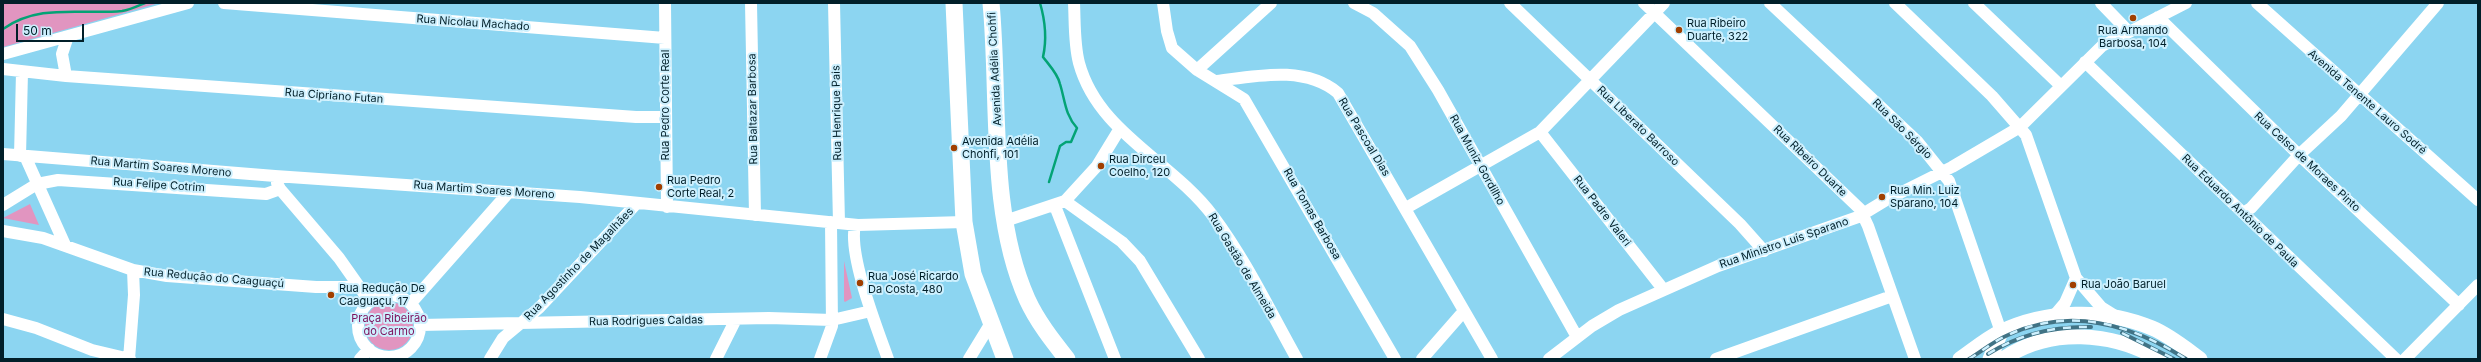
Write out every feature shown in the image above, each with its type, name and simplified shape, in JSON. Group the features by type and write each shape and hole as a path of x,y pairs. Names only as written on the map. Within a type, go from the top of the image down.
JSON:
{"highway":[{"path":"954,3 964,222 973,274 1005,359"},
{"name":"Avenida Adélia Chohfi","path":"991,3 1005,221 1011,256 1027,300 1043,327 1067,359"}],"main road":[{"path":"1960,359 2001,332 2016,326 2054,316 2100,315 2151,328 2171,338 2200,359"},
{"path":"2001,332 2008,342 2020,349"},
{"path":"1990,359 2001,332"},
{"path":"2003,359 2032,343 2081,336 2106,339 2127,344 2159,359"}],"street":[{"path":"3,54 188,3"},
{"name":"Rua Nicolau Machado","path":"224,3 280,6 665,38"},
{"name":"Rua Pedro Corte Real","path":"665,3 668,207"},
{"name":"Rua Baltazar Barbosa","path":"751,3 755,215"},
{"name":"Rua Henrique Pais","path":"820,359 832,326 835,223 834,3"},
{"name":"Rua Gastão de Almeida","path":"1074,3 1079,64 1087,86 1119,130 1182,183 1213,216 1297,359"},
{"path":"1163,3 1166,31 1172,48 1197,70 1217,81"},
{"path":"1197,70 1271,3"},
{"name":"Rua Muniz Gordilho","path":"1354,3 1373,12 1410,46 1576,337"},
{"name":"Rua Liberato Barroso","path":"1510,3 1740,224 1764,251"},
{"name":"Rua Ribeiro Duarte","path":"1644,3 1860,209 1915,359"},
{"path":"1406,208 1540,132 1664,3"},
{"name":"Rua São Sérgio","path":"1770,3 1917,141 1943,172 1949,181 2001,332"},
{"path":"1895,3 1992,96 2026,135 2076,278 2101,306 2120,319"},
{"path":"1974,3 2061,86"},
{"path":"2101,3 2128,31"},
{"name":"Rua Ministro Luís Sparano","path":"1549,359 1576,337 1619,310 1663,289 1718,266 1764,251 1862,214 1943,172 2020,127 2102,46 2128,31 2186,3"},
{"name":"Avenida Tenente Lauro Sodré","path":"2257,3 2478,200"},
{"path":"2243,213 2251,208 2299,155 2341,116 2438,3"},
{"name":"Rua Celso de Moraes Pinto","path":"2158,17 2299,155 2458,305"},
{"path":"66,76 62,54 68,36"},
{"name":"Rua Eduardo Antônio de Paula","path":"2085,62 2396,359"},
{"name":"Rua Cipriano Futan","path":"3,69 66,76 636,117 666,117"},
{"path":"22,72 22,156 37,184 65,246"},
{"name":"Rua Pascoal Dias","path":"1217,81 1248,77 1294,75 1318,79 1329,85 1338,93 1349,108 1492,359"},
{"name":"Rua Tomas Barbosa","path":"1217,81 1244,99 1252,111 1395,359"},
{"path":"1005,221 1060,204 1097,166 1119,130"},
{"name":"Rua Padre Valeri","path":"1540,132 1663,289"},
{"name":"Rua Martim Soares Moreno","path":"3,154 275,176 580,196 668,207 855,225 964,222"},
{"path":"275,176 280,189 339,258 370,302"},
{"name":"Rua Felipe Cotrim","path":"37,184 52,180 82,180 266,194 280,189"},
{"path":"3,205 37,184"},
{"path":"411,303 509,192"},
{"name":"Rua Agostinho de Magalhães","path":"490,359 503,338 539,308 637,203"},
{"path":"1060,204 1115,359"},
{"path":"1060,204 1122,242 1147,269 1200,359"},
{"path":"855,225 853,234 856,256 888,359"},
{"name":"Rua Redução do Caaguaçú","path":"3,232 43,238 133,270 191,277 316,287 358,287"},
{"path":"3,318 36,328 92,350 130,359 134,295 133,270"},
{"path":"2054,316 2065,303 2076,278"},
{"path":"2405,359 2478,285"},
{"path":"391,295 402,297 411,303 418,313 420,325 417,340 406,352 399,355 383,358 369,350 361,338 358,325 363,308 380,296 391,295"},
{"path":"1716,359 1892,296"},
{"name":"Rua Rodrigues Caldas","path":"420,325 736,319 832,320 872,311"},
{"path":"1422,359 1464,311"},
{"path":"716,359 736,319"},
{"path":"969,359 991,324"},
{"path":"360,359 369,350"}],"green space":[{"path":"3,3 159,3 3,47"},
{"path":"30,204 39,225 3,218"},
{"path":"844,261 852,298 845,302 844,301"},
{"name":"Praça Ribeirão do Carmo","path":"384,302 394,302 406,309 413,321 413,331 406,343 394,350 384,350 376,346 369,339 365,331 365,321 369,313 376,306"}],"waterway":[{"path":"3,29 17,21 46,13 122,11 145,3"},
{"path":"1040,3 1045,30 1043,57 1059,80 1068,113 1077,128 1071,142 1066,142 1060,146 1049,182"}],"railway":[{"path":"1969,359 2003,337 2031,326 2054,322 2077,321 2100,323 2122,328 2144,336 2186,359"},
{"path":"1988,354 2025,336 2064,328 2091,327"},
{"path":"2122,333 2174,359"}],"place":[{"name":"Rua Armando Barbosa, 104","path":"2133,18"},
{"name":"Rua Ribeiro Duarte, 322","path":"1679,30"},
{"name":"Avenida Adélia Chohfi, 101","path":"954,148"},
{"name":"Rua Dirceu Coelho, 120","path":"1101,166"},
{"name":"Rua Pedro Corte Real, 2","path":"659,187"},
{"name":"Rua Min. Luiz Sparano, 104","path":"1882,197"},
{"name":"Rua José Ricardo Da Costa, 480","path":"860,283"},
{"name":"Rua João Baruel","path":"2073,285"},
{"name":"Rua Redução De Caaguaçu, 17","path":"331,295"}]}
